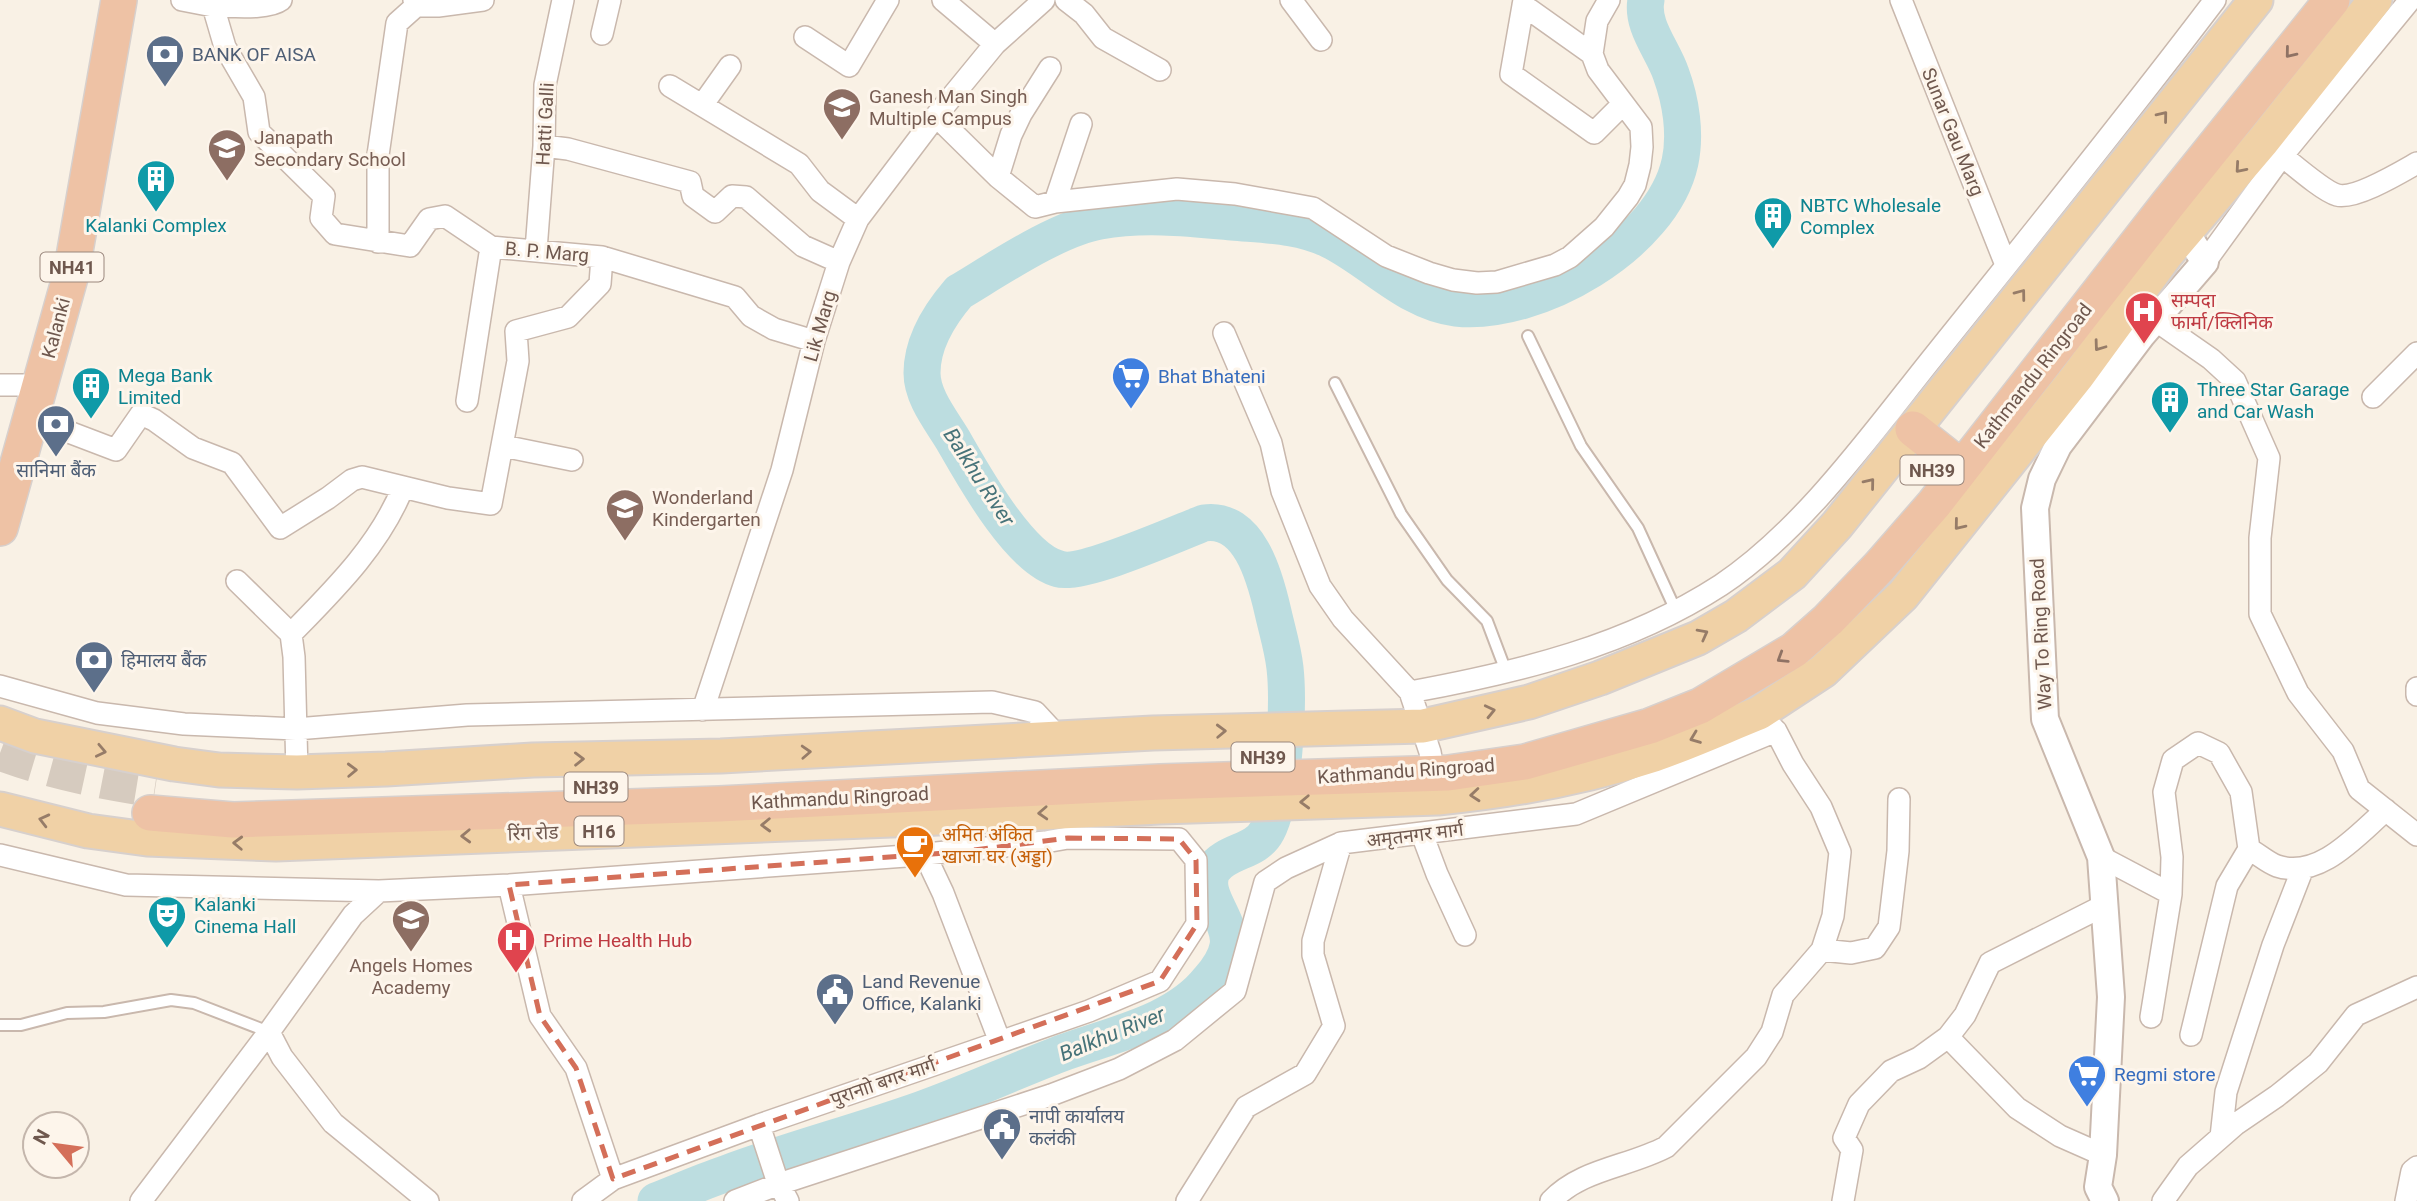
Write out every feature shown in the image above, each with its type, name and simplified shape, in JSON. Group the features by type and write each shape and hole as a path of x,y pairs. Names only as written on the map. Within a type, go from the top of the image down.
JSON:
{"highway":[{"name":"Kalanki","path":"0,528 71,274 120,0"},
{"name":"Kathmandu Ringroad","path":"153,802 247,820 732,803 1158,771 1432,762 1485,768 1537,759 1650,726 1700,706 1794,650 1879,568 1953,461 2301,0"},
{"name":"Kathmandu Ringroad","path":"1953,461 2176,218 2261,139 2332,0"},
{"path":"1913,429 1953,461"}],"main road":[{"path":"0,723 35,736 174,764 219,770 297,772 386,769 533,760 734,755 1060,739 1158,771 1432,762 1529,702 1600,678 1699,638 1736,616 1792,575 1837,525 1913,429 1968,337 2256,0"},
{"path":"2261,139 2375,0"},
{"path":"1432,762 1483,794 1560,781 1767,722 1903,595 2077,377 2176,218"},
{"name":"रिंग रोड","path":"0,809 100,833 147,839 275,844 1111,809 1158,771"}],"street":[{"path":"182,0 213,6 249,6 277,3 281,0"},
{"path":"377,242 378,155 397,23 415,3 438,6 483,0"},
{"name":"Hatti Galli","path":"536,250 544,146 545,85 563,0"},
{"path":"602,34 610,0"},
{"path":"805,37 849,66 888,0"},
{"path":"943,0 995,44"},
{"name":"Lik Marg","path":"704,710 782,470 814,341 839,262 859,219 936,116 995,44 1044,0"},
{"path":"1066,0 1084,14 1103,38 1160,70"},
{"path":"1291,0 1321,40"},
{"path":"1591,54 1597,21 1609,0"},
{"name":"Sunar Gau Marg","path":"1901,0 2006,265"},
{"path":"1410,692 1507,674 1577,653 1676,611 1736,574 1791,525 1968,337 2006,265 2113,134 2215,0"},
{"path":"2205,261 2261,139 2410,0"},
{"path":"936,116 998,177 1035,207 1055,202 1177,189 1277,201 1313,208 1386,256 1404,264 1453,279 1477,283 1497,282 1555,265 1570,257 1604,227 1628,197 1635,185 1642,147 1641,127 1598,70 1591,54 1523,2 1511,74 1594,133 1623,104"},
{"name":"B. P. Marg","path":"213,6 225,47 254,97 259,132 324,196 321,218 335,234 411,246 429,219 445,216 491,247 601,257 735,297 751,316 762,323 814,341"},
{"path":"703,104 730,66"},
{"path":"998,177 1011,135 1021,114 1050,68"},
{"path":"670,86 799,164 820,191 859,219"},
{"path":"1055,202 1080,124"},
{"path":"2261,139 2310,178 2337,195 2351,195 2417,163"},
{"path":"544,146 568,149 690,182 693,196 715,212 732,196 746,197 803,246 839,262"},
{"path":"2176,218 2205,261"},
{"path":"467,401 491,247"},
{"path":"0,385 36,401 116,450 141,414 154,420 193,448 232,463 280,528 352,480 362,477 448,498 491,504 517,361 516,331 568,317 600,284 601,257"},
{"name":"Way To Ring Road","path":"2105,1201 2098,1188 2103,1155 2111,997 2101,858 2045,719 2035,508 2042,479 2058,446 2120,362 2205,261"},
{"path":"2155,320 2211,359 2235,381 2269,458 2260,538 2260,614 2298,693 2343,751 2359,789 2417,835"},
{"path":"1224,333 1270,443 1282,491 1320,586 1343,620 1410,692 1432,762 1447,831"},
{"path":"2373,397 2417,353"},
{"path":"503,446 572,460"},
{"path":"290,634 341,583 393,513 403,487"},
{"path":"237,581 290,634 294,657 297,772"},
{"path":"0,686 97,713 184,724 296,729 467,715 992,702 1035,712 1060,739"},
{"path":"2417,688 2417,695"},
{"path":"1551,1201 1560,1191 1587,1176 1647,1157 1666,1147 1709,1101 1756,1057 1772,1032 1783,995 1822,950 1833,916 1840,852 1821,807 1767,722"},
{"name":"अमृतनगर मार्ग","path":"1187,1201 1246,1107 1305,1074 1334,1026 1313,955 1312,941 1341,843 1576,814 1767,722"},
{"path":"2151,1017 2171,894 2172,857 2164,792 2173,760 2198,743 2218,753 2241,792 2249,849 2227,886 2191,1035"},
{"path":"1822,950 1851,953 1875,947 1889,927 1898,851 1899,799"},
{"path":"2249,849 2277,866 2303,868 2334,855 2386,810"},
{"path":"1422,834 1465,935"},
{"name":"पुरानाो बगर मार्ग","path":"583,1201 613,1179 761,1130 1089,1010 1160,981 1198,924 1196,860 1180,839 1068,838 925,855"},
{"path":"735,1201 782,1188 1051,1095 1119,1069 1175,1041 1235,991 1265,883 1286,868 1341,843"},
{"path":"0,855 126,885 379,891 509,885 925,855 943,892 1000,1042"},
{"path":"2101,858 2171,894"},
{"path":"2221,1137 2226,1092 2273,945 2303,868"},
{"path":"509,885 540,1016 576,1068 613,1179"},
{"path":"141,1201 269,1032 353,915 379,891"},
{"path":"1843,1201 1852,1150 1844,1138 1859,1104 1891,1071 1919,1058 1948,1037 1965,1015 1990,963 2105,905"},
{"path":"2163,1201 2188,1166 2221,1137 2318,1063 2356,1015 2417,987"},
{"path":"269,1032 282,1057 333,1123 428,1201"},
{"path":"1948,1037 2017,1108 2060,1136 2103,1155"},
{"path":"761,1130 782,1188"},
{"path":"2406,1201 2412,1171 2417,1167"}],"lane":[{"path":"1528,336 1581,446 1638,528 1676,611"},
{"path":"1335,383 1401,514 1447,580 1487,621 1507,674"},
{"path":"0,1025 21,1025 67,1013 104,1012 171,1000 194,1003 269,1032"}],"highlighted area":[{"path":"1068,838 1179,839 1196,860 1197,924 1160,981 613,1179 576,1068 540,1016 509,885 959,852"}],"waterway":[{"name":"Balkhu River","path":"656,1201 749,1165 937,1104 1052,1057 1136,1028 1176,1008 1194,996 1209,980 1227,951 1226,927 1210,888 1213,870 1225,859 1256,844 1267,831 1273,817 1284,751 1285,668 1270,598 1252,552 1233,529 1220,523 1204,523 1108,560 1071,569 1059,569 1044,562 1028,549 984,493 925,391 922,373 925,351 939,319 959,292 1065,232 1100,221 1149,217 1270,225 1306,231 1345,248 1406,290 1422,298 1456,308 1488,308 1522,301 1557,288 1591,270 1622,247 1649,221 1668,192 1680,162 1683,140 1680,106 1671,74 1650,29 1645,10 1646,0"}],"tunnel":[{"path":"0,753 77,776 155,790"}],"place":[{"name":"BANK OF AISA","path":"165,88"},
{"name":"Ganesh Man Singh Multiple Campus","path":"842,141"},
{"name":"Janapath Secondary School","path":"227,182"},
{"name":"Kalanki Complex","path":"156,213"},
{"name":"NBTC Wholesale Complex","path":"1773,250"},
{"name":"सम्पदा फार्मा/क्लिनिक","path":"2144,345"},
{"name":"Bhat Bhateni","path":"1131,410"},
{"name":"Mega Bank Limited","path":"91,420"},
{"name":"Three Star Garage and Car Wash","path":"2170,434"},
{"name":"सानिमा बैंक","path":"56,458"},
{"name":"Wonderland Kindergarten","path":"625,542"},
{"name":"हिमालय बैंक","path":"94,694"},
{"name":"अमित अंकित खाजा घर (अड्डा)","path":"915,879"},
{"name":"Kalanki Cinema Hall","path":"167,949"},
{"name":"Angels Homes Academy","path":"411,953"},
{"name":"Prime Health Hub","path":"516,974"},
{"name":"Land Revenue Office, Kalanki","path":"835,1026"},
{"name":"Regmi store","path":"2087,1108"},
{"name":"नापी कार्यालय कलंकी","path":"1002,1161"}]}
